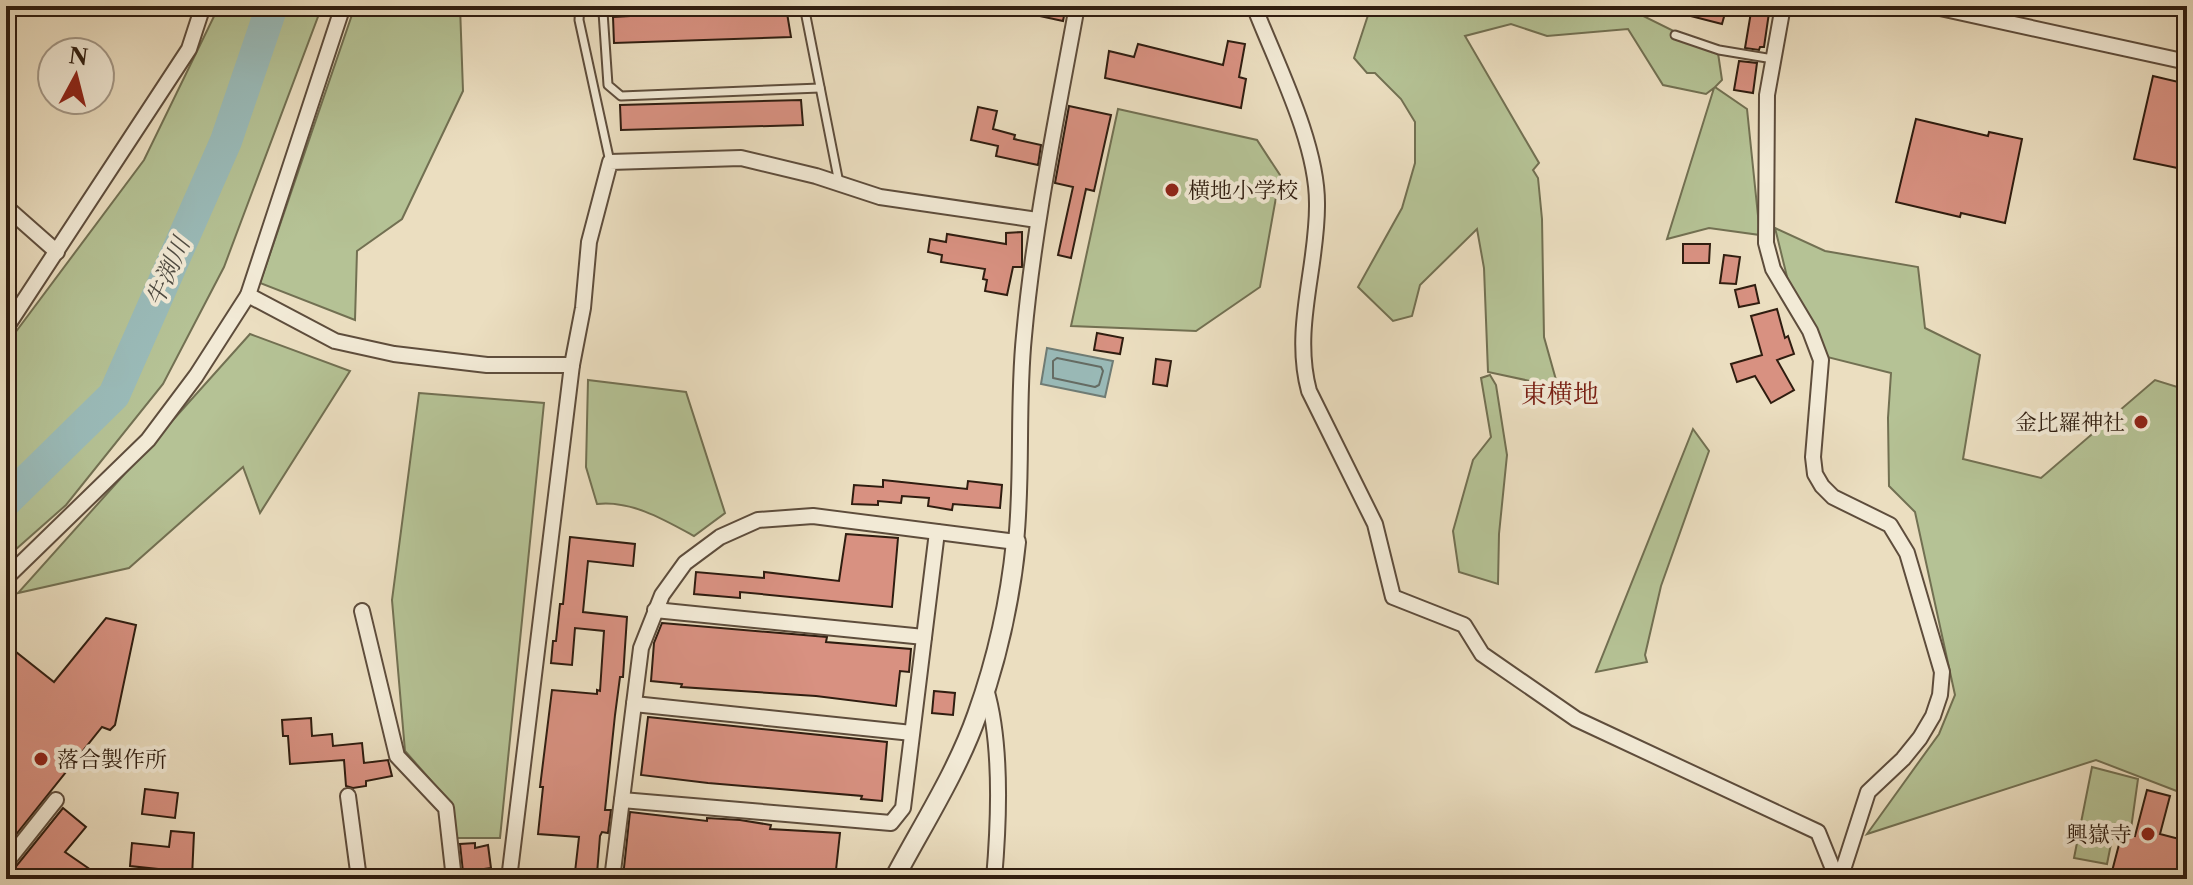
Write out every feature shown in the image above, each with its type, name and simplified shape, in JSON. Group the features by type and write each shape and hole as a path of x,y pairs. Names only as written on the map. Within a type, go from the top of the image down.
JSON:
{"street":[{"path":"6,328 189,49 203,6"},
{"path":"6,578 148,440 196,376 248,295 343,6"},
{"path":"894,879 957,762 977,715 995,662 1011,587 1020,475 1019,391 1037,220 1077,6"},
{"path":"1254,6 1315,172 1316,243 1301,340 1303,370 1309,391 1375,524 1393,597 1464,625 1482,654 1576,719 1818,832 1839,879"},
{"path":"1783,6 1767,95 1766,243 1773,269 1810,331 1821,360 1813,457 1815,474 1833,497 1890,525 1907,553 1942,672 1940,695 1933,716 1920,738 1868,792 1839,879"},
{"path":"1931,6 2187,62"},
{"path":"509,879 589,242 610,162 741,158 839,183 880,197 1037,220"},
{"path":"6,207 57,252"},
{"path":"248,295 335,341 379,351 487,365 572,365"},
{"path":"612,879 641,648 662,595 685,563 720,537 758,520 813,516 1016,542"},
{"path":"622,800 891,823 903,808 937,532"},
{"path":"655,610 924,637"},
{"path":"362,611 397,756 446,808 454,879"},
{"path":"985,687 994,718 998,840 994,879"},
{"path":"634,704 912,733"},
{"path":"348,796 359,879"},
{"path":"6,863 56,800"}],"lane":[{"path":"580,6 579,20 610,162"},
{"path":"609,6 603,12 608,85 621,96 820,88"},
{"path":"804,6 839,183"},
{"path":"1675,35 1719,50 1774,60"}],"green space":[{"path":"219,6 322,6 224,267 163,384 66,505 6,558 6,345 144,160"},
{"path":"355,6 460,6 463,91 402,219 357,251 355,320 260,283"},
{"path":"1371,6 1627,6 1718,53 1722,80 1715,87 1747,109 1760,235 1709,228 1667,239 1714,88 1706,94 1663,85 1628,29 1547,36 1511,24 1465,36 1539,163 1533,170 1538,178 1542,219 1544,337 1558,387 1488,372 1484,268 1477,229 1420,285 1412,316 1393,321 1358,287 1402,208 1415,163 1415,122 1401,99 1375,73 1367,73 1354,58"},
{"path":"1118,109 1257,140 1280,175 1260,287 1196,331 1071,326"},
{"path":"1775,228 1825,251 1918,267 1925,328 1980,355 1963,459 2041,478 2155,380 2187,390 2187,795 2096,760 1867,834 1939,734 1955,695 1915,512 1889,486 1891,373 1827,357 1792,297"},
{"path":"250,334 350,371 260,513 243,467 129,568 18,593"},
{"path":"1490,375 1496,385 1507,455 1499,534 1498,584 1459,572 1453,531 1473,460 1491,437 1481,378"},
{"path":"588,380 686,392 725,513 694,536 635,508 597,504 586,467"},
{"path":"419,393 544,403 500,838 455,838 450,802 405,751 392,600"},
{"path":"1693,429 1709,451 1661,586 1645,655 1647,662 1596,672"},
{"path":"2092,767 2138,779 2131,829 2115,824 2107,864 2074,858"}],"water":[{"path":"1047,348 1113,361 1105,397 1041,384"}],"building":[{"path":"1021,6 1066,6 1063,21 1021,12"},
{"path":"1671,6 1727,6 1722,24 1671,11"},
{"path":"1752,6 1770,6 1764,47 1759,50 1745,48"},
{"path":"786,7 791,37 614,43 613,17"},
{"path":"1228,41 1245,44 1239,77 1246,79 1241,108 1105,78 1109,51 1134,57 1138,44 1223,65"},
{"path":"1739,61 1757,63 1753,93 1734,90"},
{"path":"2153,76 2187,84 2187,170 2134,159"},
{"path":"801,100 803,125 621,130 620,105"},
{"path":"1069,106 1111,115 1094,191 1086,189 1071,258 1058,255 1073,187 1055,183"},
{"path":"978,107 997,111 993,129 1015,135 1014,139 1041,145 1038,165 996,156 998,146 971,140"},
{"path":"1916,119 1988,136 1989,132 2022,139 2005,223 1961,213 1960,217 1896,202"},
{"path":"1022,232 1022,267 1013,267 1007,295 985,291 985,269 941,262 942,255 928,252 930,239 946,242 947,234 1006,244 1006,233"},
{"path":"1683,244 1710,244 1709,263 1683,263"},
{"path":"1724,255 1740,257 1736,284 1720,283"},
{"path":"1755,285 1759,303 1739,307 1735,290"},
{"path":"1777,309 1785,338 1788,336 1794,354 1777,360 1794,390 1771,403 1755,376 1737,382 1731,364 1762,355 1751,316"},
{"path":"1097,333 1123,338 1120,354 1094,350"},
{"path":"1156,359 1171,361 1167,386 1153,384"},
{"path":"883,480 967,489 968,481 1002,485 1000,508 953,504 952,510 928,506 929,498 902,496 901,503 878,501 878,505 852,504 854,485 883,487"},
{"path":"846,534 898,538 892,607 740,592 740,598 694,594 696,572 764,578 764,572 839,581"},
{"path":"570,537 635,544 633,566 588,561 583,612 627,617 623,677 620,677 605,810 611,810 608,833 602,832 600,836 597,874 575,872 579,837 538,834 543,787 540,787 552,690 597,694 597,690 600,691 604,631 575,628 572,665 551,663 560,604 563,604"},
{"name":"落合製作所","path":"106,618 136,625 115,725 110,730 102,727 6,847 6,664 16,652 54,682"},
{"path":"662,623 827,637 826,642 911,649 909,672 900,671 896,706 816,696 681,687 682,684 651,681 654,643"},
{"path":"934,691 955,693 953,715 932,713"},
{"path":"648,717 887,742 882,801 861,799 862,796 641,775"},
{"path":"311,718 312,736 332,734 333,746 362,743 364,763 388,760 392,776 366,781 366,786 353,788 346,786 344,760 290,764 288,736 283,736 282,720"},
{"path":"145,789 178,793 175,818 142,814"},
{"name":"興嶽寺","path":"2147,790 2170,796 2160,834 2187,841 2187,879 2110,879 2122,833 2135,836"},
{"path":"63,808 86,827 65,852 91,870 85,879 6,879 6,873 14,869"},
{"path":"630,812 707,821 707,818 740,820 771,825 770,829 840,833 835,879 687,879 646,874 646,879 623,877"},
{"path":"171,831 194,833 192,877 167,875 167,870 130,866 132,843 169,847"},
{"path":"475,843 475,848 488,845 491,868 463,872 460,844"}],"waterway":[{"name":"牛渕川","path":"6,501 114,395 226,141 272,6"}],"place":[{"name":"横地小学校","path":"1172,190"},
{"name":"金比羅神社","path":"2141,422"},
{"name":"落合製作所","path":"41,759"},
{"name":"興嶽寺","path":"2148,834"}],"district":[{"name":"東横地","path":"1560,394"}]}
